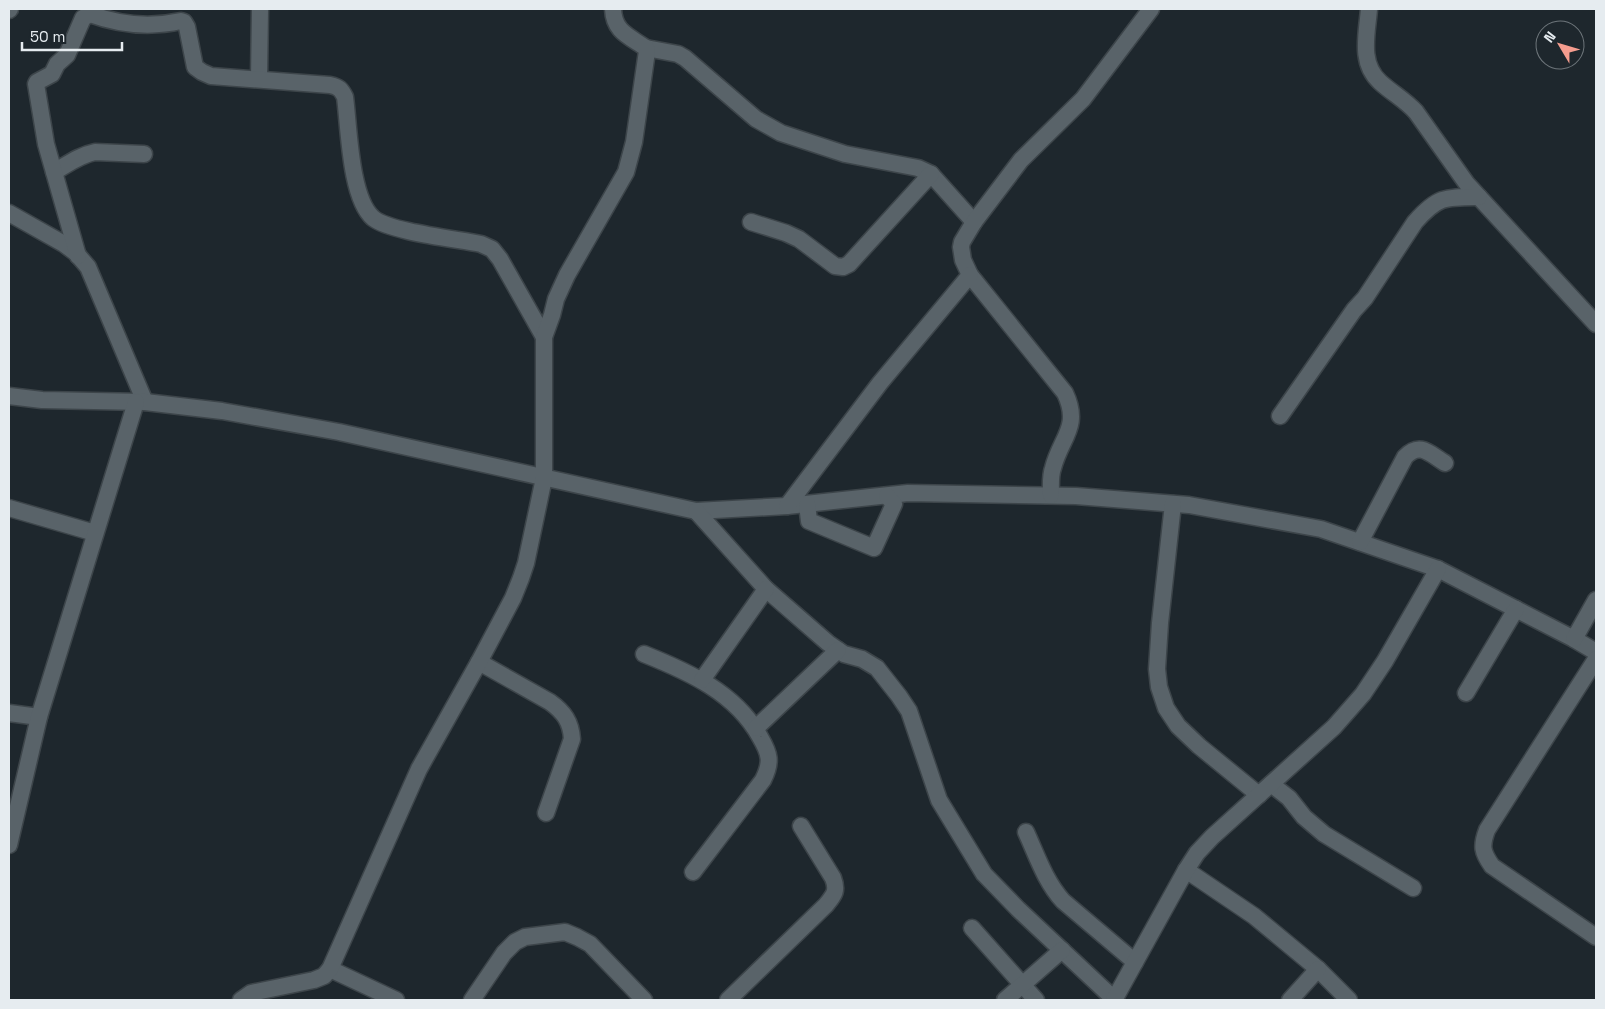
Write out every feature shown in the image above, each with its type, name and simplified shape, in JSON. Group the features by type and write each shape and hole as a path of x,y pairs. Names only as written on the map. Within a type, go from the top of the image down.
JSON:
{"street":[{"path":"259,80 260,9"},
{"path":"613,9 614,21 621,32 646,48 678,54 685,58 756,119 781,133 845,154 918,168 931,174 974,222"},
{"path":"1051,495 1053,467 1072,423 1070,404 1066,393 970,275 963,260 962,242 974,222 1021,160 1083,99 1151,9"},
{"path":"1369,9 1366,60 1372,73 1380,82 1407,102 1416,112 1479,197 1596,324"},
{"path":"78,256 43,130 36,84 52,74 59,62 67,55 82,18 86,15 90,14 118,23 154,26 184,22 187,27 195,68 211,76 330,85 342,90 345,97 356,186 363,204 373,218 390,227 481,244 492,249 510,275 544,337"},
{"path":"241,1000 251,993 314,980 324,976 330,969 419,769 513,598 526,563 544,478 544,337 556,299 567,275 626,172 630,159 648,55 646,48"},
{"path":"54,172 81,156 96,152 144,154"},
{"path":"751,222 799,239 835,266 843,267 849,264 931,174"},
{"path":"1280,416 1354,310 1365,298 1415,222 1437,200 1453,197 1479,197"},
{"path":"9,213 64,244 88,267 140,402 95,533 39,717 13,806 9,845"},
{"path":"787,506 880,383 970,275"},
{"path":"9,396 42,400 140,402 222,411 317,428 696,511 787,506 908,493 1076,496 1189,505 1321,530 1438,569 1574,638 1596,652"},
{"path":"1360,542 1410,452 1416,449 1423,449 1445,463"},
{"path":"808,504 809,521 874,548 894,504 887,496"},
{"path":"1172,504 1159,632 1157,669 1159,688 1166,708 1178,726 1199,746 1259,795"},
{"path":"9,508 95,533"},
{"path":"696,511 766,589 828,644 877,668 890,682 908,711 939,800 984,874 1000,892 1114,1000 1197,853 1212,837 1334,727 1363,694 1385,661 1438,569"},
{"path":"702,680 766,589"},
{"path":"1574,638 1596,600"},
{"path":"1466,693 1516,609"},
{"path":"756,728 838,650"},
{"path":"644,654 702,680 734,703 756,728 769,757 769,768 763,780 692,872"},
{"path":"1596,659 1487,830 1483,841 1484,856 1492,866 1596,937"},
{"path":"479,662 550,702 567,718 572,739 546,813"},
{"path":"9,712 39,717"},
{"path":"1271,784 1289,798 1304,816 1324,834 1413,888"},
{"path":"730,1000 834,895 836,886 833,878 801,826"},
{"path":"1026,832 1054,891 1063,901 1134,962"},
{"path":"1186,870 1254,916 1318,969 1349,1000"},
{"path":"972,928 1036,1000"},
{"path":"472,1000 504,953 514,942 525,936 565,932 577,936 590,944 644,1000"},
{"path":"1005,1000 1062,950"},
{"path":"330,969 396,1000"},
{"path":"1290,1000 1318,969"}]}
